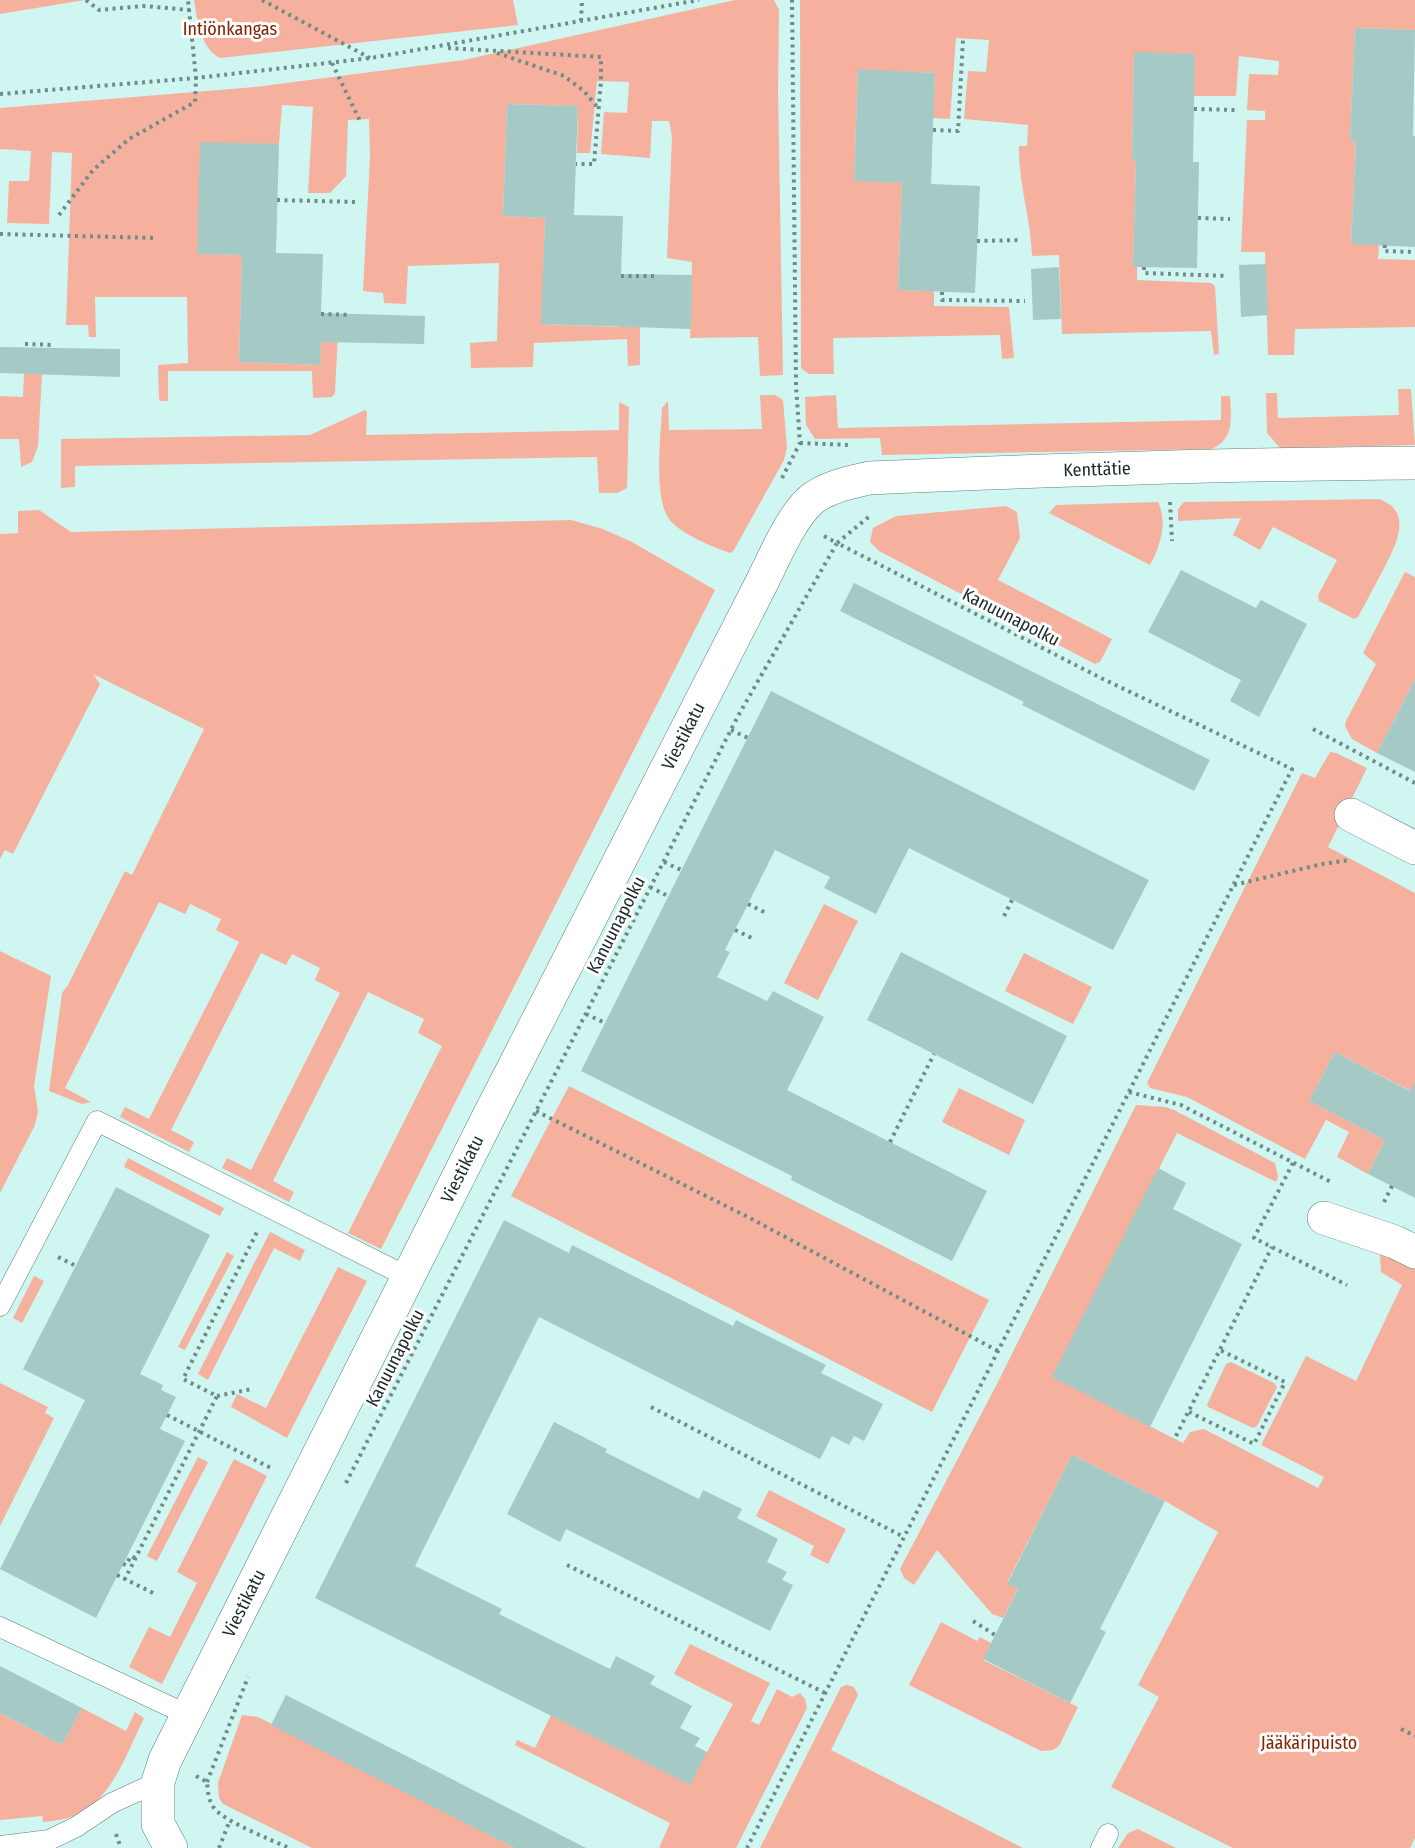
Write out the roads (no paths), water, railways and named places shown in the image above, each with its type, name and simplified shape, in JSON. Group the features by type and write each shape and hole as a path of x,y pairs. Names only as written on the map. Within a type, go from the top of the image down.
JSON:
{"street":[{"name":"Kenttätie","path":"794,521 812,499 844,483 869,478 1243,464 1415,464"},
{"name":"Viestikatu","path":"165,1836 162,1771 188,1715 408,1277 794,521"},
{"path":"1351,815 1415,848"},
{"path":"1324,1218 1395,1242 1415,1252"}],"lane":[{"path":"0,1306 97,1121 408,1277"},
{"path":"0,1627 188,1715"},
{"path":"0,1846 49,1840 76,1827 162,1771"}],"park label":[{"name":"Intiönkangas","path":"230,29"},
{"name":"Jääkäripuisto","path":"1309,1743"}]}
